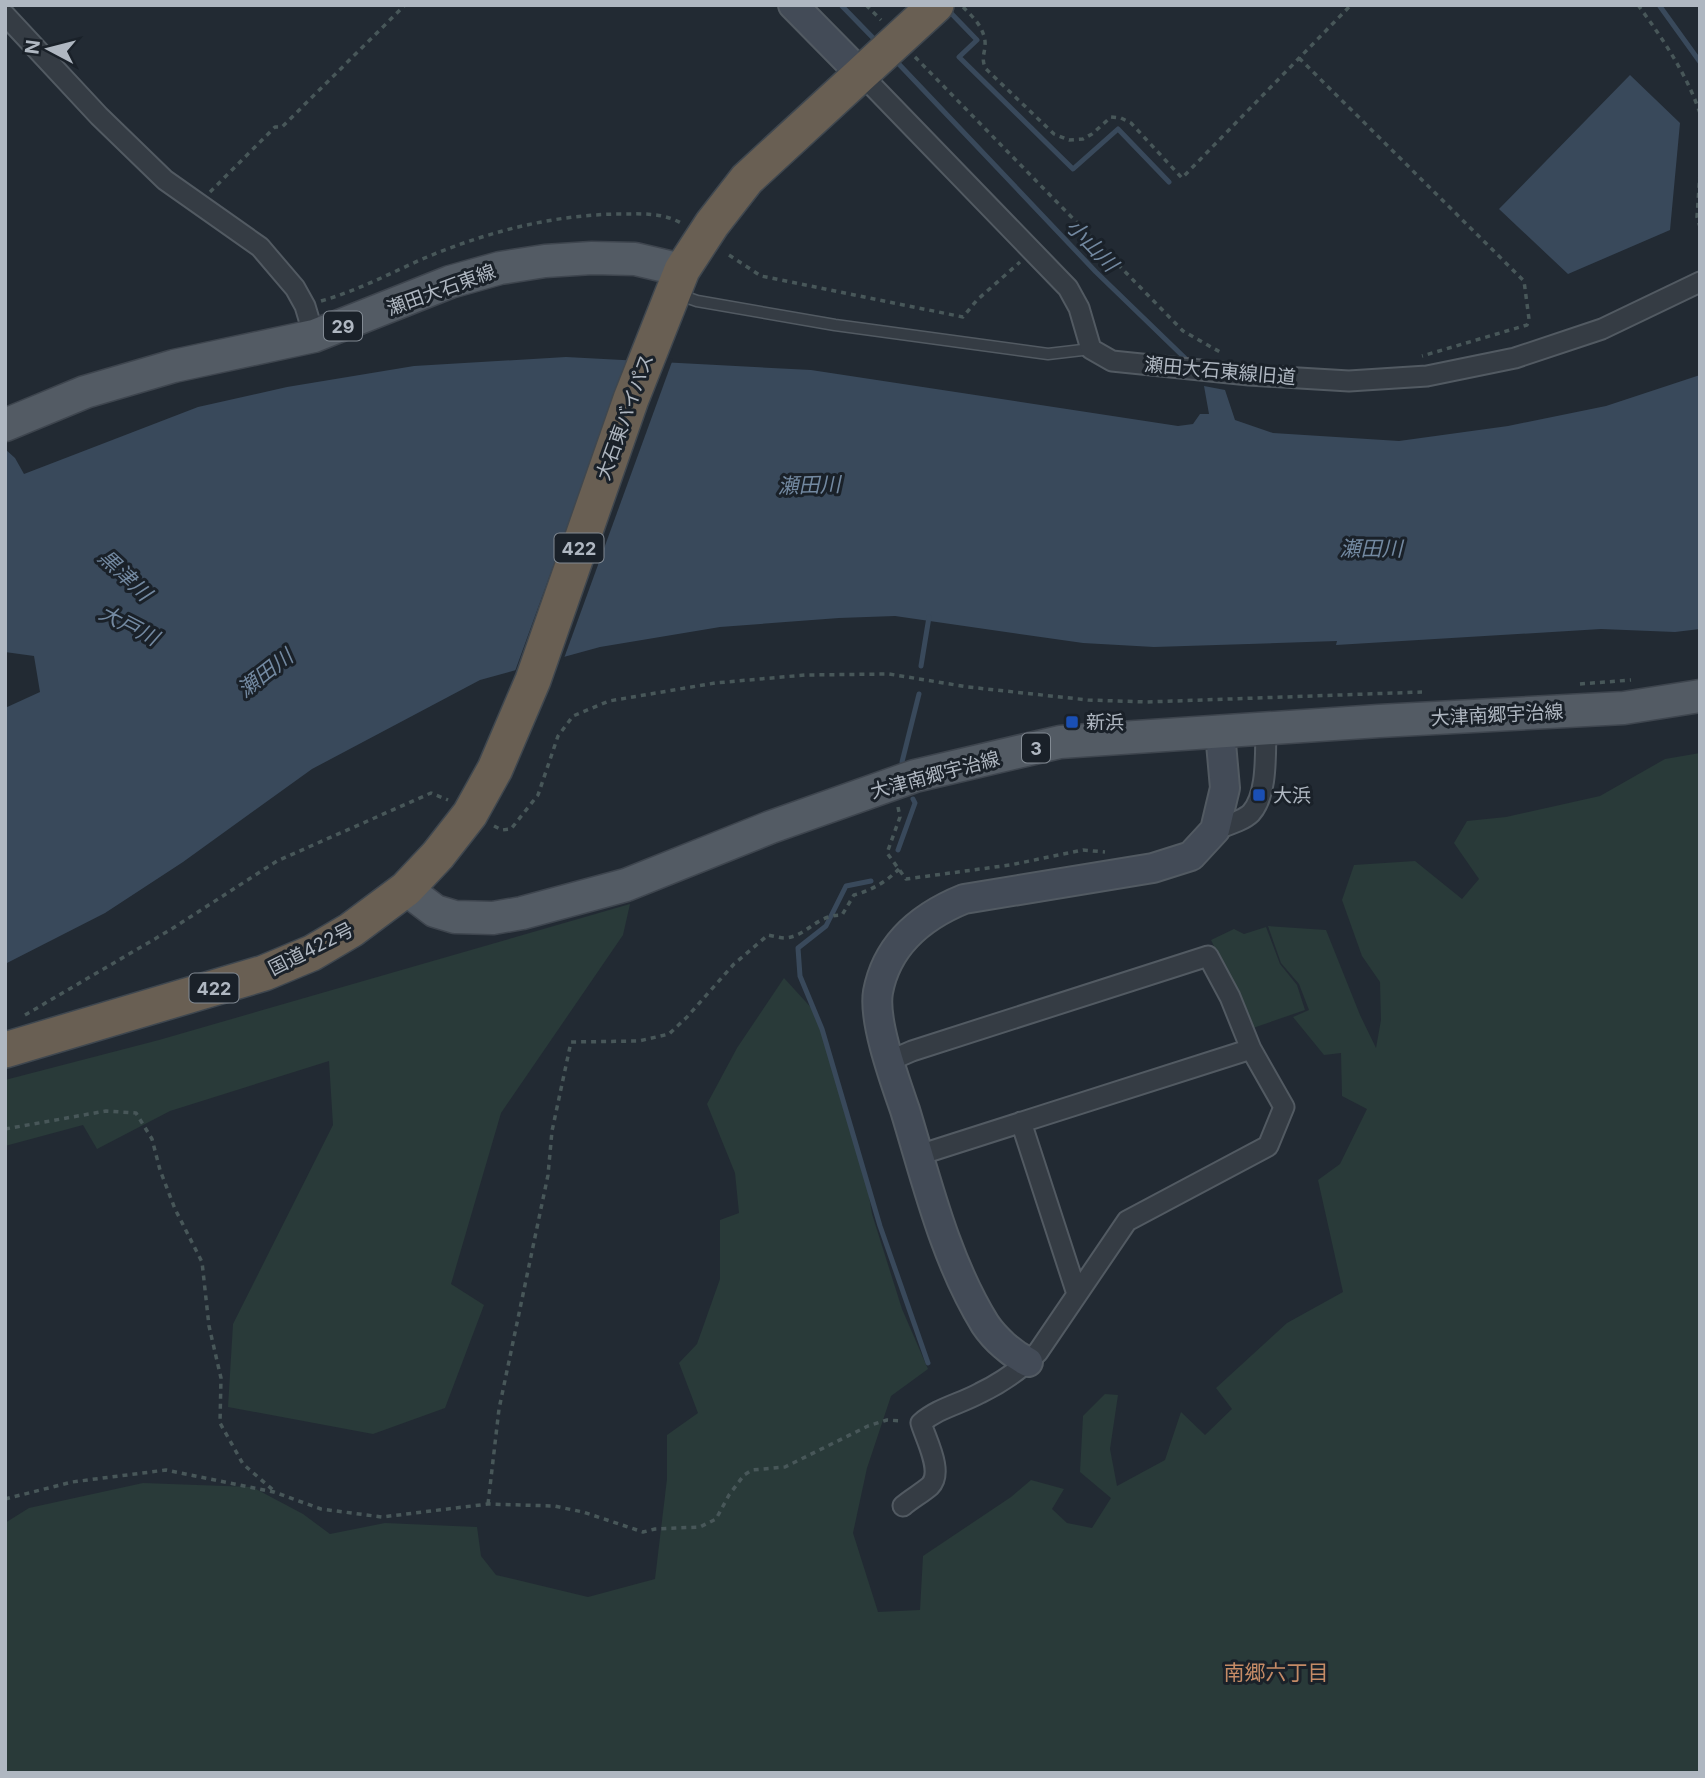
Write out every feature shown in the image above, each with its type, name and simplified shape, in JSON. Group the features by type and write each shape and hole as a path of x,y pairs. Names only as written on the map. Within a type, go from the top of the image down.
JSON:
{"highway":[{"name":"大石東バイパス","path":"406,890 470,814 495,769 533,680 631,399 677,281 712,225 747,179 936,5"},
{"name":"国道422号","path":"5,1050 264,973 312,953 351,930 406,890"}],"main road":[{"name":"瀬田大石東線","path":"5,425 111,384 174,366 314,336 450,282 500,268 545,261 635,259 677,281"},
{"name":"大津南郷宇治線","path":"406,890 435,911 455,917 484,918 522,913 626,885 771,827 915,776 1060,742 1624,708 1700,696"}],"street":[{"path":"793,5 1068,288 1079,308 1091,349"},
{"path":"5,15 99,116 165,180 260,247 295,288 305,306 314,336"},
{"name":"瀬田大石東線旧道","path":"1091,349 1112,361 1249,375 1349,381 1427,376 1515,358 1602,329 1700,282"},
{"path":"1028,1362 1015,1355 987,1327 963,1284 882,1038 877,995 884,968 911,929 937,910 964,899 1153,868 1191,856 1215,830 1251,813 1265,774 1266,730"},
{"path":"1215,830 1225,788 1220,732"},
{"path":"889,1061 912,1051 1208,956 1230,997 1251,1049 1284,1107 1268,1146 1127,1221 1038,1352 1028,1362 980,1393 931,1414 921,1423 936,1465 935,1479 903,1506"},
{"path":"919,1155 1251,1049"},
{"path":"1021,1122 1077,1294"}],"lane":[{"path":"677,281 698,301 835,325 1048,354 1091,349"}],"path":[{"path":"198,204 275,127 282,127 330,81 405,5"},
{"path":"866,5 1182,331 1214,348 1249,375"},
{"path":"961,5 982,29 985,41 982,61 986,69 1054,134 1069,140 1083,139 1111,117 1121,118 1131,123 1182,178 1351,5"},
{"path":"1638,5 1665,42 1693,93 1700,113"},
{"path":"1299,58 1524,281 1529,319 1527,325 1420,357"},
{"path":"1700,173 1697,217 1700,227"},
{"path":"729,255 761,276 963,317 976,300 1033,251"},
{"path":"18,1018 170,930 276,860 432,793 499,829 511,829 538,795 558,736 573,716 609,701 715,683 805,675 888,674 968,687 1147,702 1429,692"},
{"path":"1570,684 1638,680"},
{"path":"893,784 900,817 887,853 906,879 1010,865 1083,850 1108,852"},
{"path":"488,1504 499,1409 548,1175 552,1131 571,1042 639,1041 669,1034 734,964 768,936 787,938 806,930 827,915 842,915 854,895 869,891 898,869"},
{"path":"5,1129 106,1111 135,1113 152,1139 175,1209 202,1262 209,1326 221,1378 220,1423 243,1464 274,1492"},
{"path":"5,1499 72,1482 166,1470 274,1492 321,1509 382,1517 488,1504 554,1506 583,1512 643,1532 700,1527 716,1519 729,1495 744,1475 752,1470 785,1467 887,1420 921,1423"}],"shaded area":[{"path":"1700,753 1700,1773 5,1773 5,1523 29,1508 143,1483 252,1487 303,1514 330,1534 385,1523 477,1527 481,1556 496,1575 588,1597 655,1579 667,1479 667,1435 698,1413 679,1363 697,1344 720,1279 720,1220 739,1213 735,1173 707,1104 737,1048 784,978 816,1013 867,1184 872,1214 902,1309 928,1369 891,1396 867,1468 853,1533 878,1612 920,1610 923,1556 1011,1497 1031,1480 1064,1489 1052,1509 1067,1523 1092,1528 1111,1498 1080,1472 1083,1416 1105,1394 1118,1395 1110,1449 1117,1486 1165,1460 1181,1412 1205,1435 1232,1409 1216,1388 1287,1323 1343,1292 1318,1180 1340,1164 1367,1109 1342,1096 1341,1053 1324,1055 1293,1017 1309,1010 1299,984 1281,963 1268,926 1326,930 1376,1048 1381,1020 1380,982 1362,956 1342,900 1354,865 1415,861 1462,899 1479,879 1454,843 1467,821 1506,817 1600,796 1665,759"},
{"path":"630,904 623,935 501,1113 451,1284 484,1305 445,1408 373,1434 228,1407 233,1324 333,1125 329,1061 170,1111 97,1149 83,1125 5,1146 5,1080 159,1040"},
{"path":"1266,927 1280,964 1297,985 1305,1010 1253,1028 1211,940 1234,929 1244,934"}],"water":[{"path":"1630,75 1680,123 1670,230 1568,274 1499,209"},
{"path":"566,357 811,370 1178,426 1193,424 1200,414 1209,414 1204,386 1225,390 1235,420 1273,433 1399,441 1508,426 1606,406 1700,375 1700,629 1675,632 1601,629 1336,645 1337,641 1154,647 1083,643 895,616 720,627 600,647 480,680 312,769 183,862 105,913 5,964 5,708 40,692 34,656 5,652 5,449 15,458 24,474 198,407 287,387 414,366"}],"pier":[{"path":"629,357 673,359 563,661 514,674"}],"waterway":[{"name":"小山川","path":"841,5 878,43"},
{"name":"黒津川","path":"1659,5 1700,62"},
{"path":"947,9 977,40 959,57 1073,169 1118,129 1169,182"},
{"name":"小山川","path":"895,60 1096,272 1188,361"},
{"path":"921,666 929,617"},
{"path":"904,770 902,762 919,694"},
{"path":"898,850 915,803 913,799"},
{"path":"871,881 846,886 826,926 798,948 800,976 822,1029 880,1226 928,1363"}],"place":[{"name":"新浜","path":"1072,722"},
{"name":"大浜","path":"1259,795"}],"district":[{"name":"南郷六丁目","path":"1276,1672"}],"water label":[{"name":"瀬田川","path":"809,485"},
{"name":"瀬田川","path":"1371,548"},
{"name":"大戸川","path":"129,625"},
{"name":"瀬田川","path":"265,673"}]}
